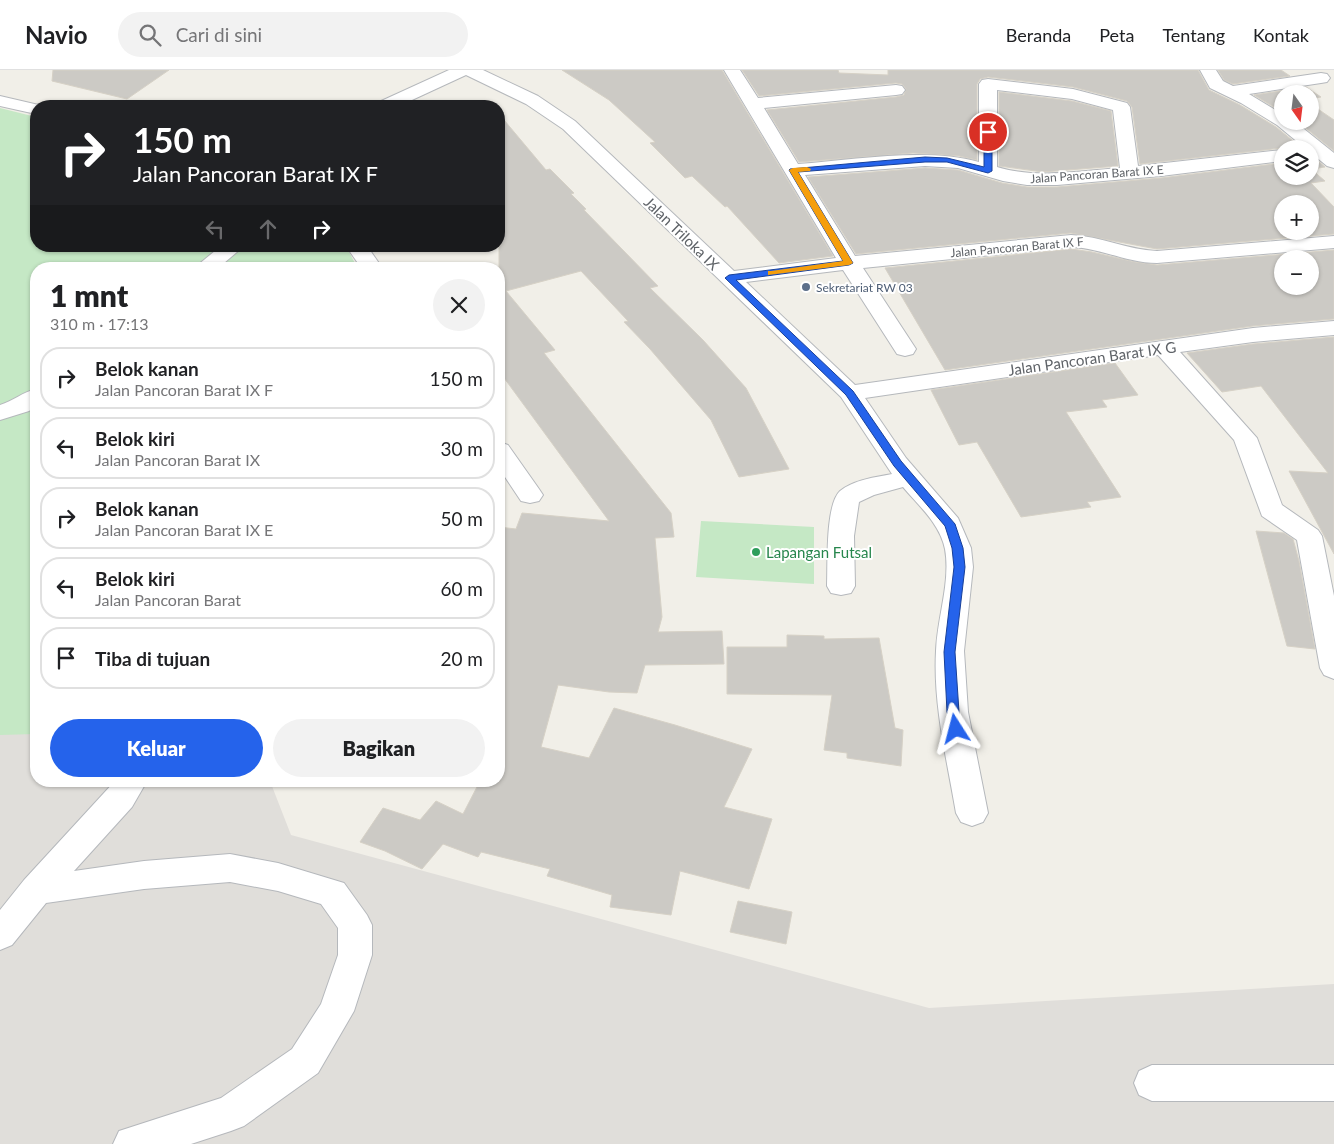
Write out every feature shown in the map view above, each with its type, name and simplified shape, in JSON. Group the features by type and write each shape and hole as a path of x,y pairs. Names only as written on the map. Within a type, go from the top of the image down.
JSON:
{"street":[{"path":"398,100 463,70"},
{"name":"Jalan Triloka IX","path":"469,70 532,100 568,125 850,393 897,464 950,524 958,548 960,567 950,652 952,704 972,813"},
{"path":"732,70 849,263 905,349"},
{"path":"1208,70 1216,84 1274,116"},
{"path":"1231,91 1321,78"},
{"path":"988,171 988,84 1073,94 1121,107 1130,173"},
{"path":"752,104 896,90"},
{"path":"0,101 30,108"},
{"path":"1293,130 1321,155"},
{"name":"Jalan Pancoran Barat IX E","path":"793,170 947,160 1027,179 1057,179 1130,173 1274,156"},
{"name":"Jalan Pancoran Barat IX F","path":"729,278 849,263 1071,241 1100,243 1123,253 1140,257 1162,257 1334,242"},
{"path":"212,262 226,252"},
{"name":"Jalan Pancoran Barat IX G","path":"850,393 1253,335 1334,328"},
{"path":"1164,348 1246,438 1271,510 1309,536 1334,668"},
{"path":"0,413 21,406 30,400"},
{"path":"505,459 530,495"},
{"path":"840,586 841,536 848,497 856,492 909,478"},
{"path":"0,935 36,890 121,798 128,787"},
{"path":"36,890 144,874 230,868 278,877 332,893 355,925 355,955 336,1011 305,1061 231,1113 132,1144"},
{"path":"1152,1083 1334,1083"}],"shaded area":[{"path":"30,721 30,787 272,787 291,835 929,1008 1334,984 1334,1144 0,1144 0,725"}],"green space":[{"path":"0,108 30,116 30,252 349,252 354,262 30,262 30,734 0,735"},
{"name":"Lapangan Futsal","path":"701,521 814,527 814,584 696,577"}],"building":[{"path":"53,70 169,70 127,99 52,81"},
{"path":"562,70 722,70 833,256 779,263 727,206 725,207 692,176 685,178 650,143 655,142 609,100"},
{"path":"742,70 838,70 839,73 888,75 888,70 1198,70 1209,90 1240,105 1274,126 1274,130 1280,130 1292,140 1274,140 1274,149 1140,164 1132,107 1127,101 1073,87 988,77 980,79 977,84 977,160 959,156 913,153 799,162 767,110 896,97 904,95 906,89 902,84 896,83 759,96"},
{"path":"1218,70 1281,70 1290,76 1233,84 1224,80"},
{"path":"999,92 1072,101 1111,111 1118,166 1043,172 999,166"},
{"path":"1274,92 1274,107 1254,95"},
{"path":"1319,110 1334,120 1334,151 1308,130 1319,130"},
{"path":"505,121 546,170 550,169 574,193 571,194 586,209 584,210 658,286 650,288 703,340 746,388 789,469 739,477 711,420 650,349 624,322 628,321 581,271 506,291 555,350 544,353 671,513 674,537 655,538 662,617 658,632 722,631 724,664 645,665 637,693 609,692 558,685 541,747 589,758 614,708 752,749 724,807 772,819 749,889 680,871 671,915 610,907 612,895 547,876 550,869 481,852 478,857 443,844 422,869 385,851 360,842 383,808 420,820 436,801 463,814 477,787 505,787 505,528 516,529 522,513 609,521 505,379 505,262 499,262 499,252 505,252"},
{"path":"1319,162 1325,167 1319,168"},
{"path":"1274,164 1274,185 1313,185 1334,207 1334,234 1319,235 1319,195 1274,195 1274,239 1157,249 1071,233 856,254 808,177 925,168 958,170 1002,183 1027,187 1057,187 1161,178"},
{"path":"1319,176 1325,181 1319,182"},
{"path":"1071,249 1157,265 1274,255 1274,295 1319,295 1319,251 1334,250 1334,319 1253,326 945,370 885,268"},
{"path":"1334,337 1334,554 1289,471 1328,473 1261,386 1222,392 1187,353 1253,344"},
{"path":"1115,363 1138,395 1102,400 1107,407 1066,412 1121,497 1087,502 1091,507 1021,517 977,442 959,445 931,390"},
{"path":"1256,531 1284,533 1293,539 1299,561 1315,649 1287,646"},
{"path":"787,635 824,636 824,639 879,638 895,728 903,730 901,766 847,758 847,753 824,750 832,695 727,694 727,647 787,647"},
{"path":"738,901 792,912 786,944 730,932"}],"slow traffic":[{"path":"771,273 849,263 793,170 807,169"}],"place":[{"name":"Sekretariat RW 03","path":"806,287"},
{"name":"Lapangan Futsal","path":"756,552"}],"route":[{"path":"956,729 953,712 950,652 960,567 958,548 950,524 897,464 850,393 729,278 849,263 793,170 947,160 988,171 988,132"}]}
